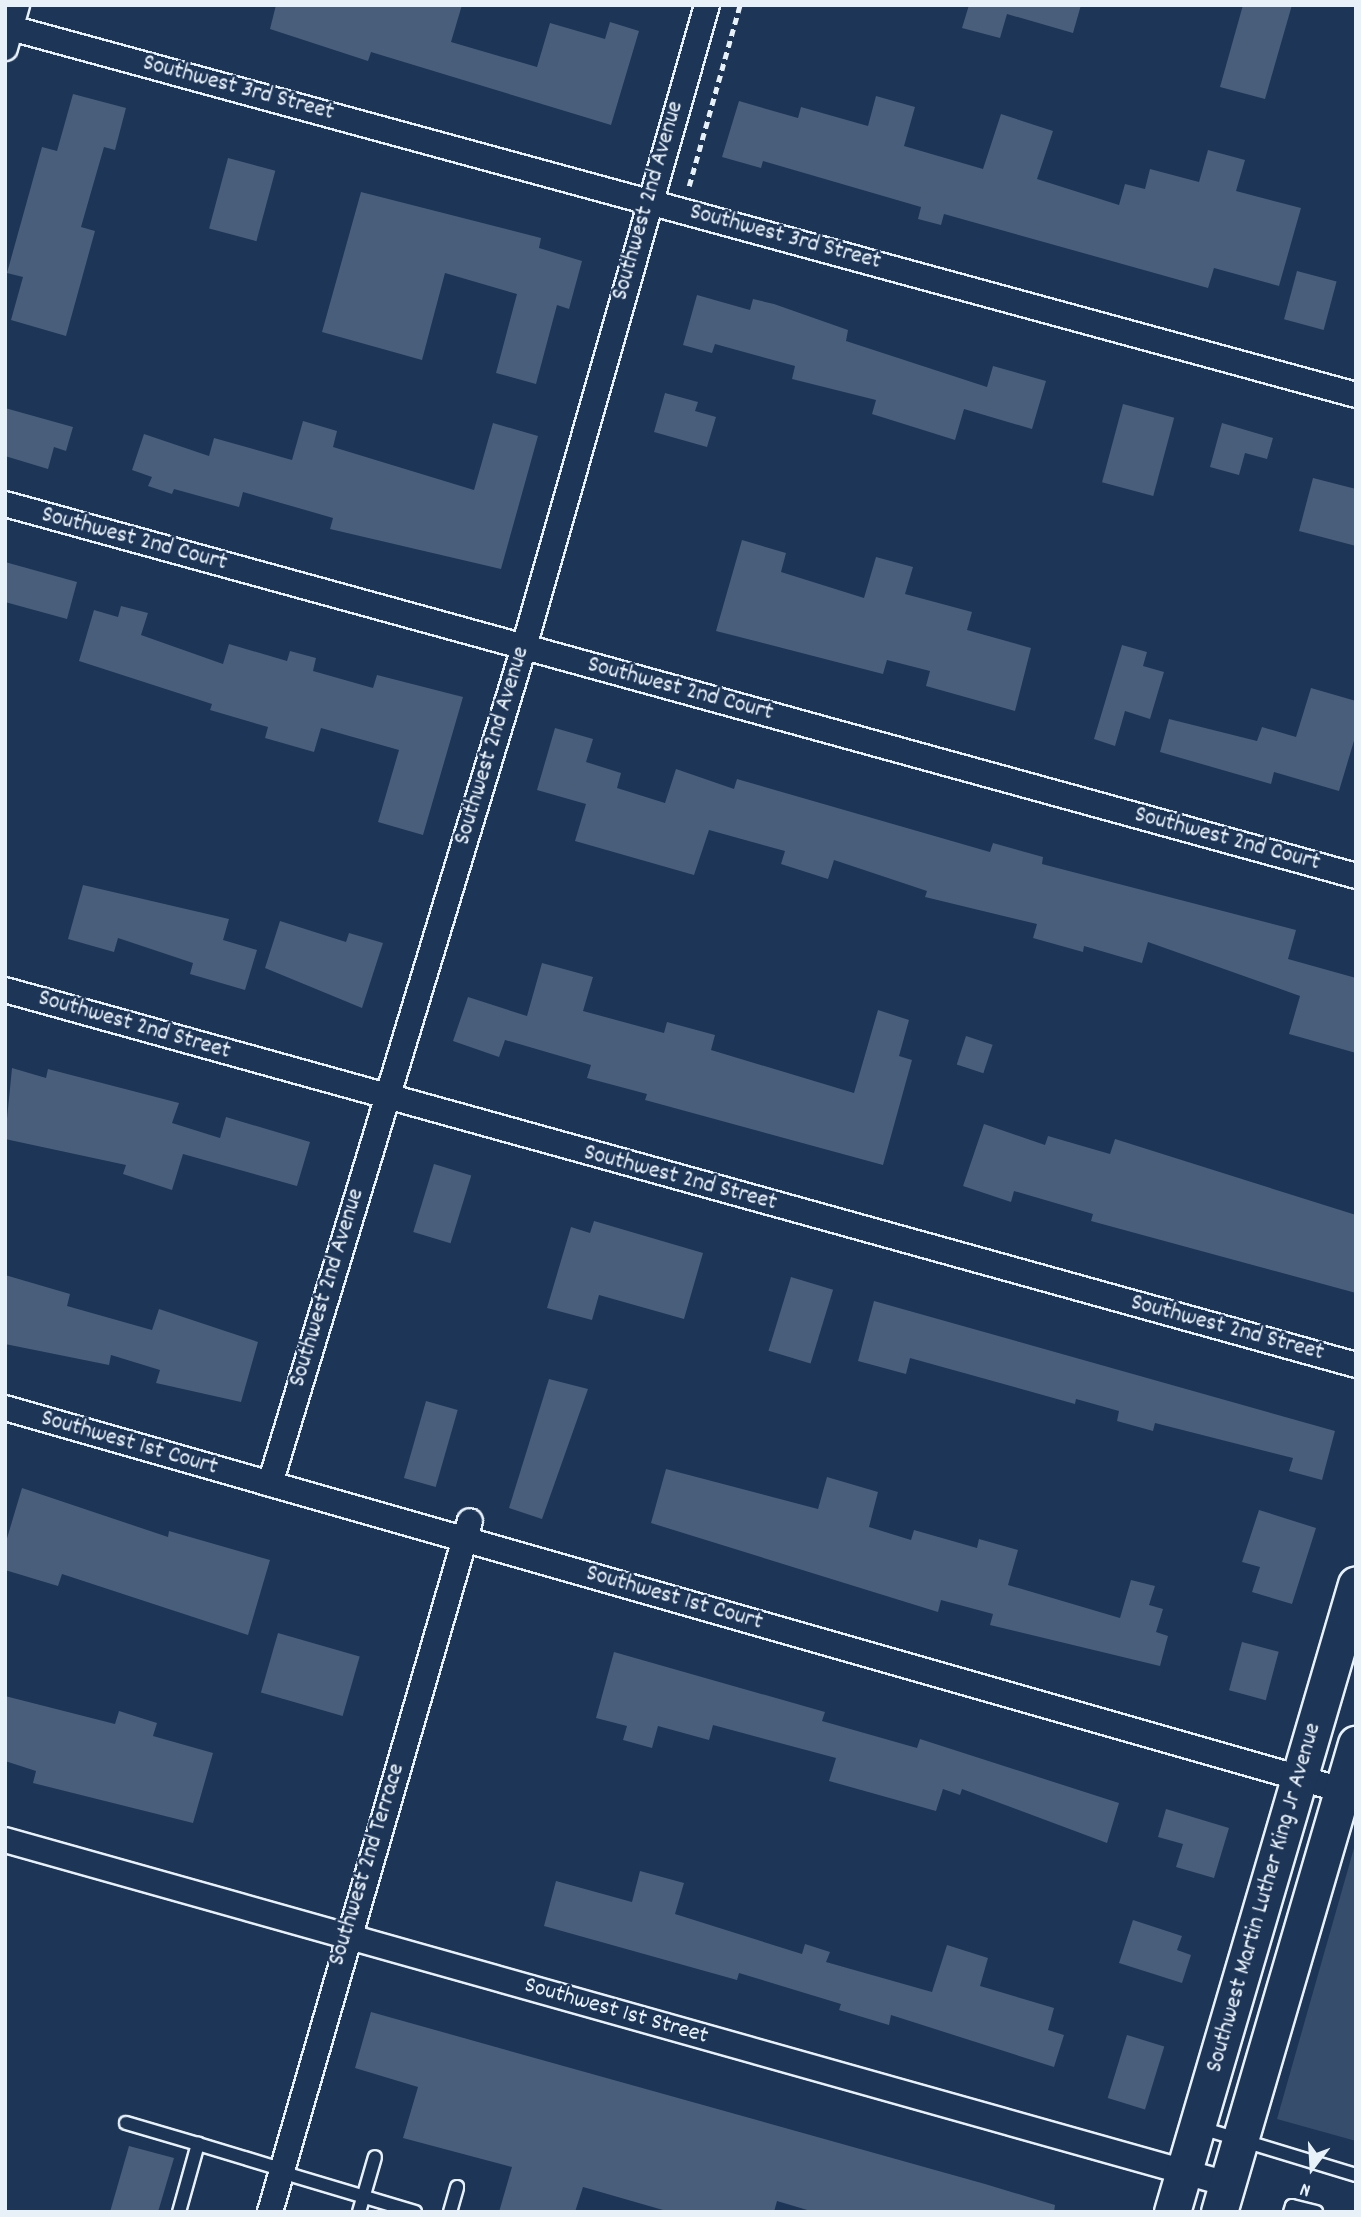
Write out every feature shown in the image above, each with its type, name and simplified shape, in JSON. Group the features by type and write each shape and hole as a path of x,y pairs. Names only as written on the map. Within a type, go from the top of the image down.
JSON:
{"street":[{"name":"Southwest 2nd Avenue","path":"270,1484 385,1097 524,647 648,200 707,5"},
{"name":"Southwest 3rd Street","path":"11,27 1356,395"},
{"name":"Southwest 2nd Court","path":"5,505 1356,876"},
{"name":"Southwest 2nd Street","path":"5,990 1356,1365"},
{"name":"Southwest 1st Court","path":"5,1408 270,1484 468,1530 1342,1790"},
{"name":"Southwest 2nd Terrace","path":"270,2212 347,1936 468,1530"},
{"name":"Southwest Martin Luther King Jr Avenue","path":"1172,2212 1356,1584"},
{"name":"Southwest Martin Luther King Jr Avenue","path":"1223,2198 1356,1744"},
{"name":"Southwest 1st Street","path":"5,1840 1184,2172 1223,2198"}],"lane":[{"path":"126,2123 415,2212"},
{"path":"1198,2127 1356,2175"},
{"path":"179,2212 198,2144"},
{"path":"359,2212 375,2157"},
{"path":"450,2212 457,2187"},
{"path":"1290,2212 1292,2206 1316,2212"}],"path":[{"path":"690,182 740,5"}],"shaded area":[{"path":"1356,1841 1356,2141 1277,2119"}],"building":[{"path":"276,5 462,5 451,42 537,67 550,23 605,39 610,22 639,31 611,125 371,52 368,61 270,29"},
{"path":"969,5 1081,5 1073,33 1007,14 1000,38 962,28"},
{"path":"1243,5 1292,5 1265,99 1220,87"},
{"path":"73,94 126,108 115,150 104,147 81,227 95,231 66,336 11,320 23,277 7,273 42,147 57,151"},
{"path":"876,96 915,107 904,146 983,169 1001,114 1053,131 1037,179 1119,205 1125,184 1145,189 1150,169 1199,182 1208,150 1245,160 1236,191 1301,208 1279,286 1214,268 1208,288 944,214 941,225 918,219 921,207 763,161 761,168 722,157 739,101 798,118 801,107 868,126"},
{"path":"228,158 275,171 256,241 209,229"},
{"path":"361,192 541,238 539,248 582,261 569,309 557,305 536,384 496,373 517,294 445,273 422,360 322,332"},
{"path":"1297,271 1337,282 1324,330 1284,319"},
{"path":"697,295 750,310 753,299 774,304 848,330 846,341 987,387 993,366 1046,381 1032,429 964,409 955,440 872,414 876,400 792,379 795,366 715,344 712,353 683,345"},
{"path":"665,393 698,402 695,411 716,417 707,447 654,432"},
{"path":"1123,404 1174,418 1153,496 1102,482"},
{"path":"5,408 73,427 66,451 54,447 48,469 5,456"},
{"path":"303,421 337,431 333,447 474,490 493,423 538,436 501,569 330,529 333,518 243,492 239,507 174,489 172,494 148,486 152,477 132,470 144,434 209,456 214,438 292,460"},
{"path":"1222,423 1273,438 1267,459 1245,453 1239,475 1210,467"},
{"path":"1313,478 1356,489 1356,546 1299,531"},
{"path":"742,540 786,553 781,572 864,598 876,557 913,567 905,594 972,612 967,630 1031,648 1015,711 926,686 930,671 887,660 883,674 716,631"},
{"path":"5,562 77,582 67,619 5,602"},
{"path":"121,606 148,613 141,635 223,664 229,644 287,661 290,651 316,658 313,671 373,688 377,675 463,697 423,835 378,822 399,750 321,728 314,752 265,738 268,727 210,710 212,704 79,661 94,610 118,617"},
{"path":"1122,645 1147,652 1143,666 1164,672 1150,719 1125,711 1115,746 1094,739"},
{"path":"1311,688 1356,701 1356,734 1339,791 1274,772 1271,784 1160,752 1169,719 1257,741 1262,727 1296,737"},
{"path":"555,728 593,739 586,762 621,773 617,788 665,803 676,769 734,789 737,779 990,852 993,843 1043,857 1042,864 1296,930 1288,959 1356,978 1356,1053 1289,1034 1300,996 1148,942 1142,963 1084,946 1083,952 1033,938 1037,924 925,897 927,891 834,860 828,879 781,864 785,851 709,830 694,875 575,841 586,804 537,790"},
{"path":"83,885 229,919 223,940 257,950 245,990 190,974 193,963 118,938 114,952 68,939"},
{"path":"280,921 346,942 349,933 383,943 362,1008 265,968"},
{"path":"542,963 593,977 583,1011 664,1033 667,1022 715,1035 711,1050 854,1093 878,1010 909,1020 899,1056 912,1060 883,1165 645,1100 647,1094 587,1078 591,1065 505,1040 499,1057 453,1041 468,997 527,1016"},
{"path":"966,1036 993,1045 983,1073 957,1065"},
{"path":"12,1068 46,1078 48,1069 179,1103 172,1123 220,1138 226,1117 310,1142 297,1186 183,1154 172,1190 123,1174 126,1165 5,1139"},
{"path":"984,1124 1045,1145 1048,1136 1110,1154 1115,1139 1356,1215 1356,1293 1091,1221 1093,1214 1014,1191 1011,1202 963,1186"},
{"path":"434,1164 471,1175 451,1243 413,1232"},
{"path":"594,1221 703,1253 684,1319 599,1295 592,1320 547,1308 571,1227 590,1233"},
{"path":"5,1275 70,1294 67,1306 152,1330 159,1309 258,1342 241,1402 156,1383 160,1370 111,1355 109,1365 5,1344"},
{"path":"791,1277 833,1290 811,1363 768,1351"},
{"path":"874,1301 1335,1431 1322,1480 1289,1471 1293,1458 1155,1423 1153,1431 1117,1421 1119,1411 1076,1399 1075,1404 910,1358 906,1374 858,1361"},
{"path":"549,1379 588,1389 542,1519 509,1508"},
{"path":"426,1401 458,1410 436,1487 404,1478"},
{"path":"666,1469 818,1509 827,1477 878,1492 869,1527 911,1540 914,1530 977,1548 979,1539 1018,1550 1008,1585 1120,1618 1131,1580 1155,1586 1149,1605 1163,1609 1156,1632 1168,1636 1160,1666 990,1625 993,1614 941,1600 938,1612 651,1523"},
{"path":"22,1488 168,1537 169,1531 270,1560 248,1635 62,1574 58,1586 5,1570 5,1545"},
{"path":"1259,1510 1316,1528 1292,1604 1252,1592 1260,1567 1242,1562"},
{"path":"278,1633 360,1656 343,1716 261,1693"},
{"path":"1242,1642 1279,1652 1266,1700 1229,1690"},
{"path":"614,1652 825,1712 822,1721 917,1748 920,1739 1119,1803 1107,1843 962,1789 960,1795 943,1789 936,1811 829,1781 836,1758 713,1725 709,1740 658,1726 652,1748 623,1740 627,1726 596,1718"},
{"path":"5,1696 115,1724 119,1711 157,1723 153,1736 213,1753 193,1823 33,1783 36,1771 5,1761"},
{"path":"1166,1809 1229,1828 1214,1878 1176,1867 1183,1844 1158,1837"},
{"path":"640,1871 684,1883 675,1914 802,1954 805,1944 830,1952 826,1962 932,1992 947,1945 988,1958 980,1986 1054,2008 1048,2030 1064,2035 1054,2067 891,2015 889,2025 839,2010 841,2004 739,1973 737,1980 544,1926 556,1881 632,1902"},
{"path":"1133,1920 1182,1936 1177,1950 1191,1955 1182,1983 1119,1963"},
{"path":"371,2012 985,2184 1055,2205 1054,2212 814,2212 777,2201 774,2212 670,2212 583,2187 575,2212 499,2212 512,2167 403,2138 418,2087 355,2068"},
{"path":"1127,2035 1164,2046 1145,2110 1108,2098"},
{"path":"129,2146 174,2158 158,2212 110,2212"}]}
